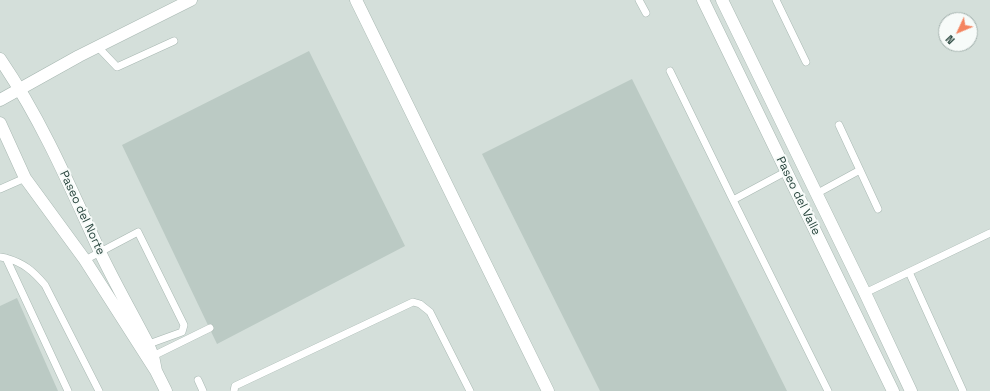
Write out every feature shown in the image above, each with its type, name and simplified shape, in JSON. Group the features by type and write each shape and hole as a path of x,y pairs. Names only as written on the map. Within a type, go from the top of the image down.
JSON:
{"street":[{"path":"0,100 98,47 191,0"},
{"path":"356,0 548,391"},
{"name":"Paseo del Valle","path":"703,0 893,391"},
{"name":"Paseo del Valle","path":"722,0 865,292 911,391"},
{"name":"Paseo del Norte","path":"0,59 20,88 53,148 100,252 166,391"},
{"name":"Paseo del Norte","path":"0,123 25,178 85,260 144,346"}],"lane":[{"path":"639,0 646,13"},
{"path":"776,0 806,62"},
{"path":"98,47 117,67 174,41"},
{"path":"670,71 828,391"},
{"path":"839,125 878,209"},
{"path":"816,194 860,170"},
{"path":"733,200 787,171"},
{"path":"0,189 25,178"},
{"path":"85,260 138,232 184,325 182,332 144,346"},
{"path":"865,292 990,234"},
{"path":"3,258 68,391"},
{"path":"3,258 19,262 32,270 45,285 99,391"},
{"path":"909,272 963,391"},
{"path":"234,391 235,386 413,302 420,304 430,312 470,391"},
{"path":"150,358 210,328"},
{"path":"198,380 203,391"}],"shaded area":[{"path":"0,0 990,0 990,391 0,391"}],"building":[{"path":"309,51 405,246 217,344 122,145"},
{"path":"632,79 787,391 600,391 482,154"},
{"path":"17,298 58,391 0,391 0,306"}]}
